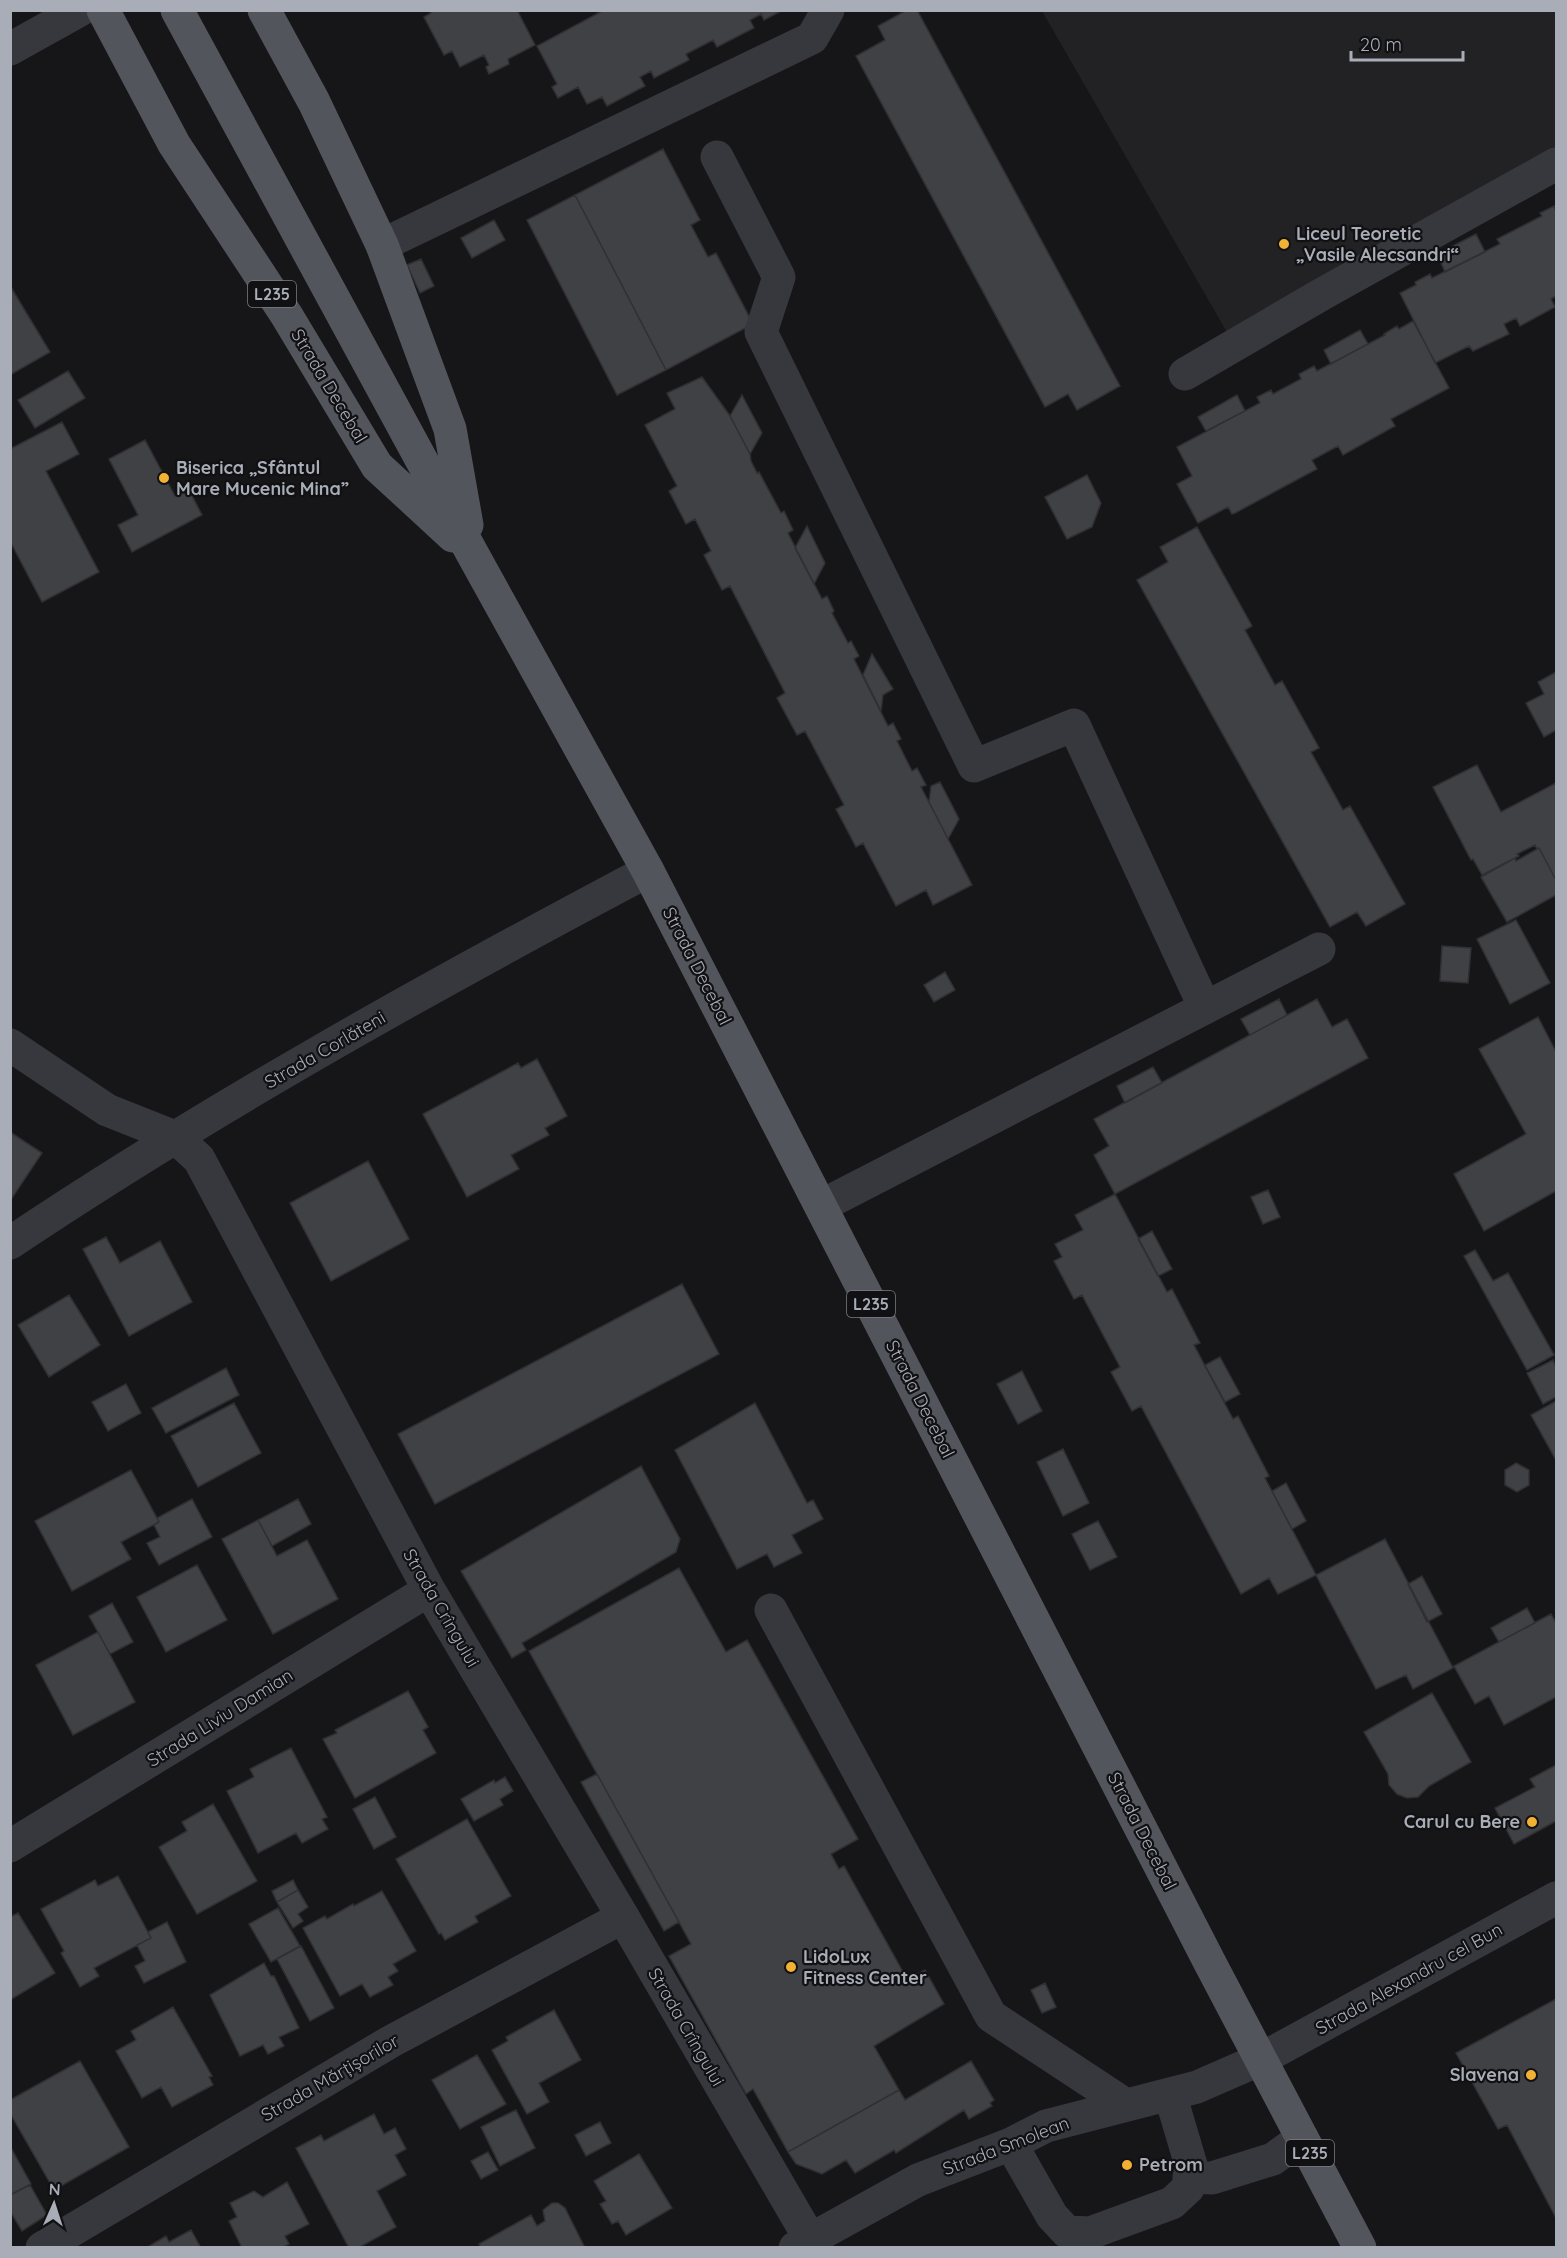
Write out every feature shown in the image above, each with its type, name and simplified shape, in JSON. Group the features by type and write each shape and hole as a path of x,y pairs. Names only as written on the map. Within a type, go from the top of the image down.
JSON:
{"main road":[{"name":"Strada Decebal","path":"103,10 174,144 287,316 377,466 472,553"},
{"name":"Strada Decebal","path":"177,10 648,871 1302,2139 1360,2247"},
{"name":"Strada Decebal","path":"264,10 314,102 382,245 450,429 472,553"}],"street":[{"path":"10,49 80,10"},
{"path":"382,245 812,38 828,10"},
{"path":"717,157 779,277 761,332 974,766 1074,725 1204,1008"},
{"path":"1185,375 1324,293 1557,164"},
{"name":"Strada Corlăteni","path":"10,1243 175,1137 479,960 648,871"},
{"path":"821,1206 1319,949"},
{"name":"Strada Crîngului","path":"10,1045 107,1110 175,1137 199,1159 429,1590 623,1917 803,2243"},
{"name":"Strada Liviu Damian","path":"10,1846 429,1590"},
{"path":"771,1610 991,2016 1126,2105"},
{"name":"Strada Alexandru cel Bun","path":"1261,2059 1557,1899"},
{"name":"Strada Mărțișorilor","path":"42,2247 390,2042 623,1917"},
{"name":"Strada Smolean","path":"803,2243 918,2180 1011,2144 1046,2126 1197,2087 1261,2059"},
{"path":"1011,2144 1052,2216 1067,2232 1090,2233 1172,2203 1188,2188 1191,2165 1170,2094"},
{"path":"1189,2177 1212,2178 1273,2160 1302,2139"}],"shaded area":[{"name":"Liceul Teoretic „Vasile Alecsandri“","path":"1042,11 1556,11 1556,155 1228,334"}],"building":[{"path":"429,10 517,10 535,45 508,59 509,64 489,74 486,67 489,65 484,55 460,67 452,51 444,55 424,17 431,13"},
{"path":"604,10 783,10 764,20 761,14 750,20 754,28 717,47 713,40 686,54 689,60 654,78 651,71 640,77 645,86 607,106 602,97 587,104 578,87 558,98 552,87 557,84 537,46"},
{"path":"907,10 917,10 1120,386 1077,410 1068,394 1045,407 856,56 885,40 878,26"},
{"path":"663,149 700,220 691,225 708,257 716,253 753,324 666,370 575,195"},
{"path":"575,195 666,370 617,395 527,220"},
{"path":"1554,206 1556,208 1556,296 1551,299 1555,307 1520,326 1516,318 1504,324 1509,334 1473,351 1469,346 1435,363 1400,293 1416,285 1415,282 1430,274 1432,278 1500,244 1497,239 1542,216 1540,213"},
{"path":"494,220 505,240 472,258 461,238"},
{"path":"1476,234 1485,252 1445,272 1437,254"},
{"path":"421,259 434,286 420,293 407,265"},
{"path":"12,289 50,352 10,375 10,290"},
{"path":"1413,321 1449,388 1391,419 1395,426 1343,455 1338,446 1312,460 1317,469 1235,513 1232,514 1228,507 1198,523 1177,484 1192,476 1177,447 1260,403 1257,397 1271,390 1273,394 1301,379 1299,374 1314,366 1317,371 1385,335 1397,326 1399,329"},
{"path":"1360,330 1368,344 1331,364 1324,350"},
{"path":"68,371 85,398 35,428 18,400"},
{"path":"702,377 730,416 750,454 757,473 759,472 781,513 784,511 793,530 788,533 822,599 827,596 834,611 832,613 848,643 851,641 859,656 854,659 888,726 893,723 901,739 897,741 912,771 917,768 926,785 921,787 972,885 933,905 926,890 896,906 863,843 856,847 836,809 844,805 805,731 797,735 777,698 785,693 730,586 722,590 704,555 711,551 695,519 686,524 669,491 677,486 645,425 675,409 667,393"},
{"path":"742,395 762,433 750,454 730,416"},
{"path":"1237,395 1245,411 1206,431 1198,417"},
{"path":"62,422 79,454 46,471 99,572 42,602 10,541 10,449"},
{"path":"145,440 175,496 188,488 202,515 132,552 118,525 138,515 109,459"},
{"path":"1087,475 1101,503 1092,527 1067,539 1045,497"},
{"path":"807,526 825,563 814,584 795,548"},
{"path":"1197,527 1252,626 1245,630 1275,685 1282,681 1317,744 1319,748 1311,752 1343,810 1350,806 1405,904 1366,926 1357,912 1330,927 1137,580 1168,562 1160,547"},
{"path":"872,654 893,689 883,695 881,711 863,675"},
{"path":"1556,672 1556,730 1544,737 1526,703 1544,694 1538,682"},
{"path":"1477,765 1501,812 1556,783 1556,880 1539,848 1537,849 1535,845 1482,875 1473,859 1471,860 1433,787"},
{"path":"940,782 959,819 948,839 929,802 931,786"},
{"path":"1539,848 1556,880 1556,895 1507,922 1481,877"},
{"path":"1516,920 1550,983 1510,1004 1477,939"},
{"path":"1442,946 1471,948 1468,983 1440,981"},
{"path":"945,972 955,990 934,1002 924,985"},
{"path":"1279,999 1287,1015 1250,1035 1241,1019"},
{"path":"1317,999 1332,1027 1347,1019 1368,1058 1115,1194 1094,1155 1109,1146 1094,1119"},
{"path":"1538,1017 1556,1052 1556,1191 1484,1231 1454,1174 1526,1134 1479,1049"},
{"path":"537,1059 567,1116 545,1128 549,1135 511,1155 519,1169 467,1197 423,1114 518,1063 521,1068"},
{"path":"1153,1067 1162,1083 1125,1103 1117,1086"},
{"path":"10,1132 42,1153 10,1201"},
{"path":"368,1161 409,1239 331,1281 290,1203"},
{"path":"1268,1190 1280,1217 1263,1224 1251,1197"},
{"path":"1115,1194 1167,1292 1172,1289 1200,1343 1194,1345 1233,1419 1238,1416 1269,1476 1265,1478 1316,1575 1278,1594 1269,1578 1241,1594 1141,1406 1132,1411 1111,1372 1120,1367 1082,1295 1074,1299 1054,1261 1062,1257 1055,1244 1083,1230 1075,1215"},
{"path":"1152,1231 1172,1269 1158,1276 1138,1239"},
{"path":"106,1237 120,1263 160,1241 192,1302 129,1336 83,1249"},
{"path":"1475,1250 1493,1281 1508,1273 1554,1355 1527,1370 1464,1256"},
{"path":"682,1284 719,1354 435,1504 398,1434"},
{"path":"69,1295 100,1345 49,1377 18,1325"},
{"path":"1220,1357 1240,1394 1225,1402 1205,1365"},
{"path":"1553,1360 1556,1367 1556,1397 1543,1404 1527,1373"},
{"path":"226,1368 239,1395 166,1433 152,1408"},
{"path":"1022,1371 1042,1411 1018,1424 997,1384"},
{"path":"126,1384 141,1413 108,1431 92,1402"},
{"path":"1556,1401 1556,1460 1531,1415"},
{"path":"234,1403 261,1453 198,1487 171,1436"},
{"path":"755,1403 807,1503 813,1500 823,1519 792,1535 802,1553 774,1567 767,1554 737,1569 675,1450"},
{"path":"1063,1449 1089,1503 1063,1516 1037,1462"},
{"path":"1516,1463 1529,1470 1529,1485 1517,1492 1505,1485 1505,1470"},
{"path":"641,1466 680,1539 676,1552 522,1643 526,1650 512,1658 461,1571"},
{"path":"131,1470 159,1522 121,1542 131,1559 72,1591 35,1521"},
{"path":"1286,1483 1306,1521 1292,1529 1272,1491"},
{"path":"192,1499 212,1537 159,1565 147,1543 160,1537 154,1525 159,1522 157,1518"},
{"path":"298,1499 311,1524 272,1546 258,1520"},
{"path":"258,1520 277,1556 307,1540 338,1599 273,1634 222,1539"},
{"path":"1098,1521 1117,1557 1090,1570 1072,1534"},
{"path":"1385,1539 1453,1668 1413,1689 1406,1675 1376,1689 1316,1575"},
{"path":"197,1565 227,1620 166,1652 137,1597"},
{"path":"679,1568 726,1652 747,1640 858,1839 831,1854 839,1869 844,1866 907,1979 925,1970 944,2004 874,2046 899,2090 788,2152 753,2089 746,2094 669,1956 691,1944 529,1651"},
{"path":"1422,1576 1442,1614 1427,1622 1408,1584"},
{"path":"112,1603 133,1642 110,1654 89,1616"},
{"path":"1527,1608 1535,1623 1499,1642 1491,1628"},
{"path":"1551,1614 1556,1620 1556,1697 1504,1725 1489,1696 1475,1704 1454,1666"},
{"path":"98,1632 135,1702 73,1735 36,1665"},
{"path":"408,1691 428,1727 423,1730 436,1753 355,1798 323,1739 337,1733 335,1730"},
{"path":"1432,1693 1471,1762 1429,1786 1418,1797 1407,1798 1397,1794 1389,1785 1388,1774 1364,1732"},
{"path":"291,1748 327,1817 322,1819 328,1829 302,1843 296,1833 258,1853 227,1791 254,1777 250,1769"},
{"path":"1556,1765 1556,1821 1514,1844 1495,1808 1535,1787 1530,1779"},
{"path":"597,1774 679,1922 664,1931 581,1782"},
{"path":"505,1777 513,1791 500,1799 503,1805 474,1821 461,1799 494,1780 495,1783"},
{"path":"375,1797 396,1837 374,1849 353,1809"},
{"path":"213,1804 257,1881 197,1914 159,1847 187,1831 182,1822"},
{"path":"467,1819 511,1896 475,1916 478,1922 445,1940 441,1933 439,1934 396,1859"},
{"path":"118,1876 151,1938 94,1968 99,1976 80,1987 41,1909 95,1880 98,1886"},
{"path":"293,1880 298,1890 277,1902 272,1891"},
{"path":"298,1890 308,1907 298,1914 303,1921 293,1928 277,1902"},
{"path":"382,1891 416,1951 393,1964 398,1971 388,1977 393,1985 370,1997 362,1984 340,1996 303,1928 325,1916 327,1919"},
{"path":"278,1908 300,1946 271,1962 249,1924"},
{"path":"18,1913 55,1973 10,2000 10,1917"},
{"path":"167,1922 186,1962 144,1983 135,1966 145,1961 137,1945 151,1938 148,1932"},
{"path":"301,1946 334,2008 310,2021 277,1959"},
{"path":"264,1963 271,1976 274,1976 299,2028 279,2037 284,2046 268,2054 263,2045 240,2056 210,1995"},
{"path":"1045,1983 1056,2007 1042,2013 1031,1990"},
{"path":"1556,1999 1556,2218 1507,2125 1498,2129 1456,2053"},
{"path":"173,2007 212,2076 209,2077 213,2085 172,2107 161,2087 142,2098 116,2051 136,2040 131,2031"},
{"path":"554,2010 581,2060 539,2083 549,2102 527,2114 492,2050 508,2041 506,2037"},
{"path":"477,2055 506,2104 460,2129 432,2080"},
{"path":"80,2061 129,2147 54,2190 10,2113 10,2100"},
{"path":"971,2061 994,2100 990,2103 992,2106 969,2119 964,2110 896,2153 894,2150 855,2173 846,2160 822,2174 796,2164 788,2152 899,2090 905,2100"},
{"path":"516,2110 535,2148 500,2166 481,2127"},
{"path":"374,2114 384,2134 395,2128 406,2149 395,2155 406,2175 377,2191 396,2227 358,2248 349,2248 296,2148 321,2135 324,2141"},
{"path":"600,2122 611,2143 586,2156 575,2135"},
{"path":"10,2146 31,2184 10,2195"},
{"path":"488,2152 498,2170 481,2179 471,2161"},
{"path":"639,2154 672,2208 626,2235 618,2221 612,2224 600,2204 606,2201 594,2181"},
{"path":"287,2182 309,2224 285,2236 289,2244 282,2248 242,2248 229,2221 237,2217 230,2203 254,2191 263,2197"},
{"path":"30,2185 47,2215 22,2231 10,2211 10,2195"},
{"path":"552,2203 558,2203 565,2208 585,2248 481,2248 479,2244 531,2215 537,2226 545,2221 543,2210"},
{"path":"191,2230 201,2248 146,2248 166,2236 169,2242"}],"place":[{"name":"Liceul Teoretic „Vasile Alecsandri“","path":"1284,244"},
{"name":"Biserica „Sfântul Mare Mucenic Mina”","path":"164,478"},
{"name":"Carul cu Bere","path":"1532,1822"},
{"name":"LidoLux Fitness Center","path":"791,1967"},
{"name":"Slavena","path":"1531,2075"},
{"name":"Petrom","path":"1127,2165"}]}
